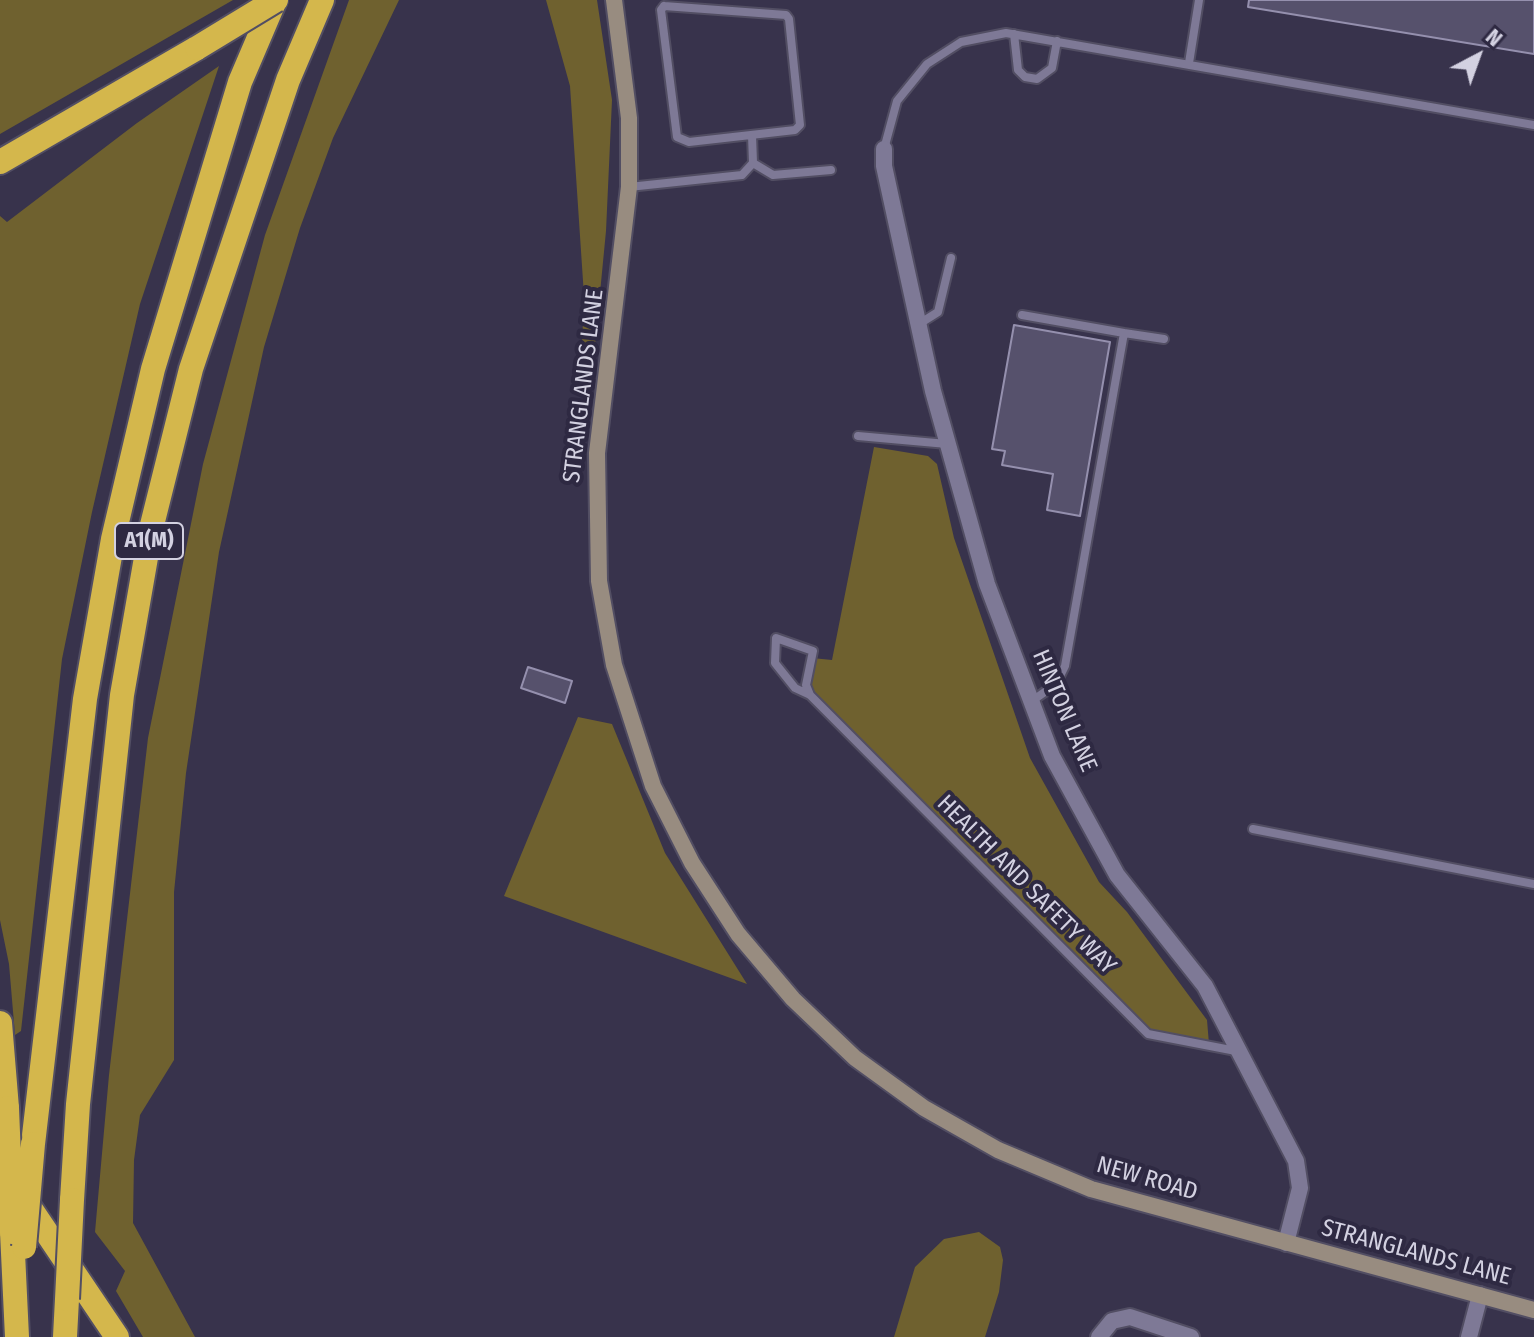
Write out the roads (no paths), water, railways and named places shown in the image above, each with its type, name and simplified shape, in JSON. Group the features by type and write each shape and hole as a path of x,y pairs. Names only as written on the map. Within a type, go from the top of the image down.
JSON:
{"highway":[{"path":"0,162 60,130 276,0"},
{"name":"A1(M)","path":"17,1337 18,1239 33,1144 85,699 113,539 153,369 240,82 276,0"},
{"name":"A1(M)","path":"65,1337 78,1104 122,695 151,529 191,369 288,80 322,0"},
{"path":"0,176 60,130"},
{"path":"0,1023 18,1239"},
{"path":"0,1165 117,1337"}],"main road":[{"name":"STRANGLANDS LANE","path":"614,0 626,77 629,187 597,453 596,524 608,637 638,747 692,863 738,934 774,978 823,1029 889,1084 998,1150"},
{"name":"NEW ROAD","path":"998,1150 1091,1189 1286,1243"},
{"name":"STRANGLANDS LANE","path":"1286,1243 1534,1310"}],"street":[{"name":"HINTON LANE","path":"884,149 884,166 947,444 987,584 1052,756 1117,875 1205,986 1241,1052 1300,1175 1286,1243"},
{"path":"1469,1337 1480,1295"},
{"path":"1099,1337 1112,1321 1130,1317 1191,1337"}],"lane":[{"path":"1189,63 1199,0"},
{"path":"664,6 779,13 789,19 800,125 795,130 752,135 689,142 677,137 661,10 664,6"},
{"path":"1014,34 1018,70 1025,77 1037,79 1052,68 1057,41"},
{"path":"884,149 897,101 911,80 938,54 961,42 990,35 1014,34 1534,125"},
{"path":"629,187 742,175 753,163 752,135"},
{"path":"753,163 773,175 831,170"},
{"path":"919,324 938,312 951,258"},
{"path":"1022,315 1164,339"},
{"path":"1032,701 1056,684 1065,666 1124,333"},
{"path":"858,436 947,444"},
{"name":"HEALTH AND SAFETY WAY","path":"810,695 806,685 813,651 776,638 778,670 795,688 810,695 1148,1034 1241,1052"},
{"path":"1253,829 1534,884"}]}
